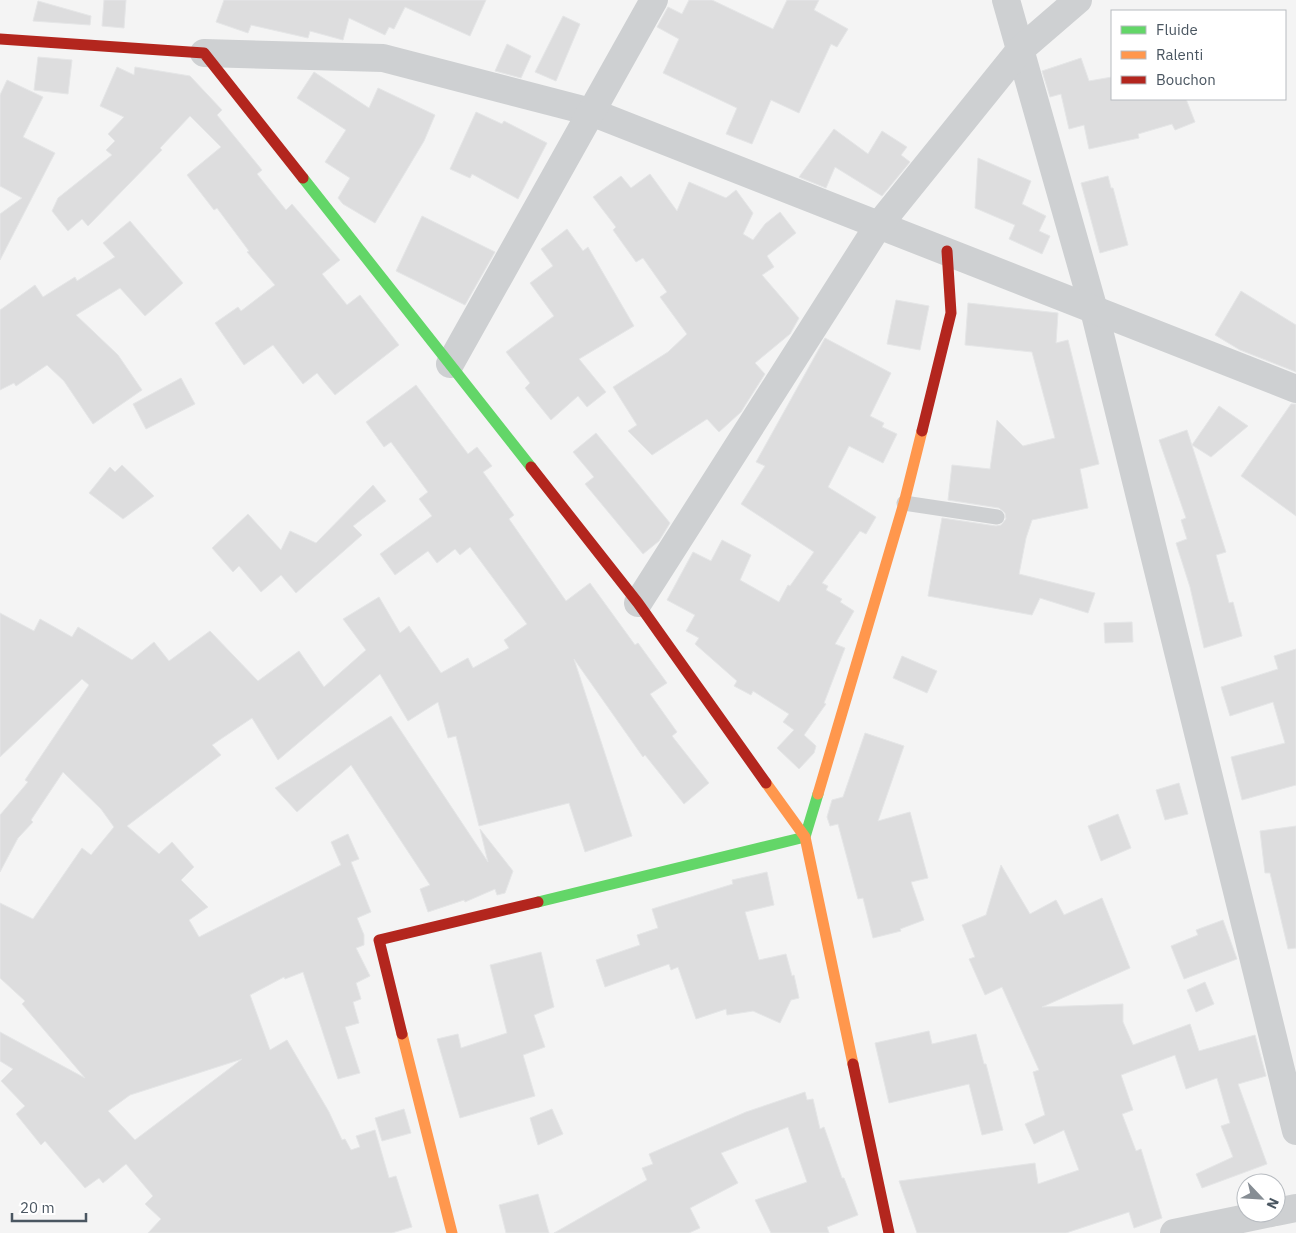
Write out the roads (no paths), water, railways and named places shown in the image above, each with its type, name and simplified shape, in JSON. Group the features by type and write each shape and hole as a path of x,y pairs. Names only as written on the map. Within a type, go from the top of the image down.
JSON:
{"street":[{"path":"450,364 654,0"},
{"path":"1006,0 1094,310 1296,1131"},
{"path":"638,603 878,226 1020,50 1078,0"},
{"path":"0,39 204,53 383,58 591,112 1296,389"},
{"path":"204,53 638,603 805,837 889,1233"},
{"path":"805,837 904,503 951,314 947,251"},
{"path":"452,1233 379,940 805,837"},
{"path":"1174,1233 1236,1220"}],"lane":[{"path":"904,503 997,517"}]}
